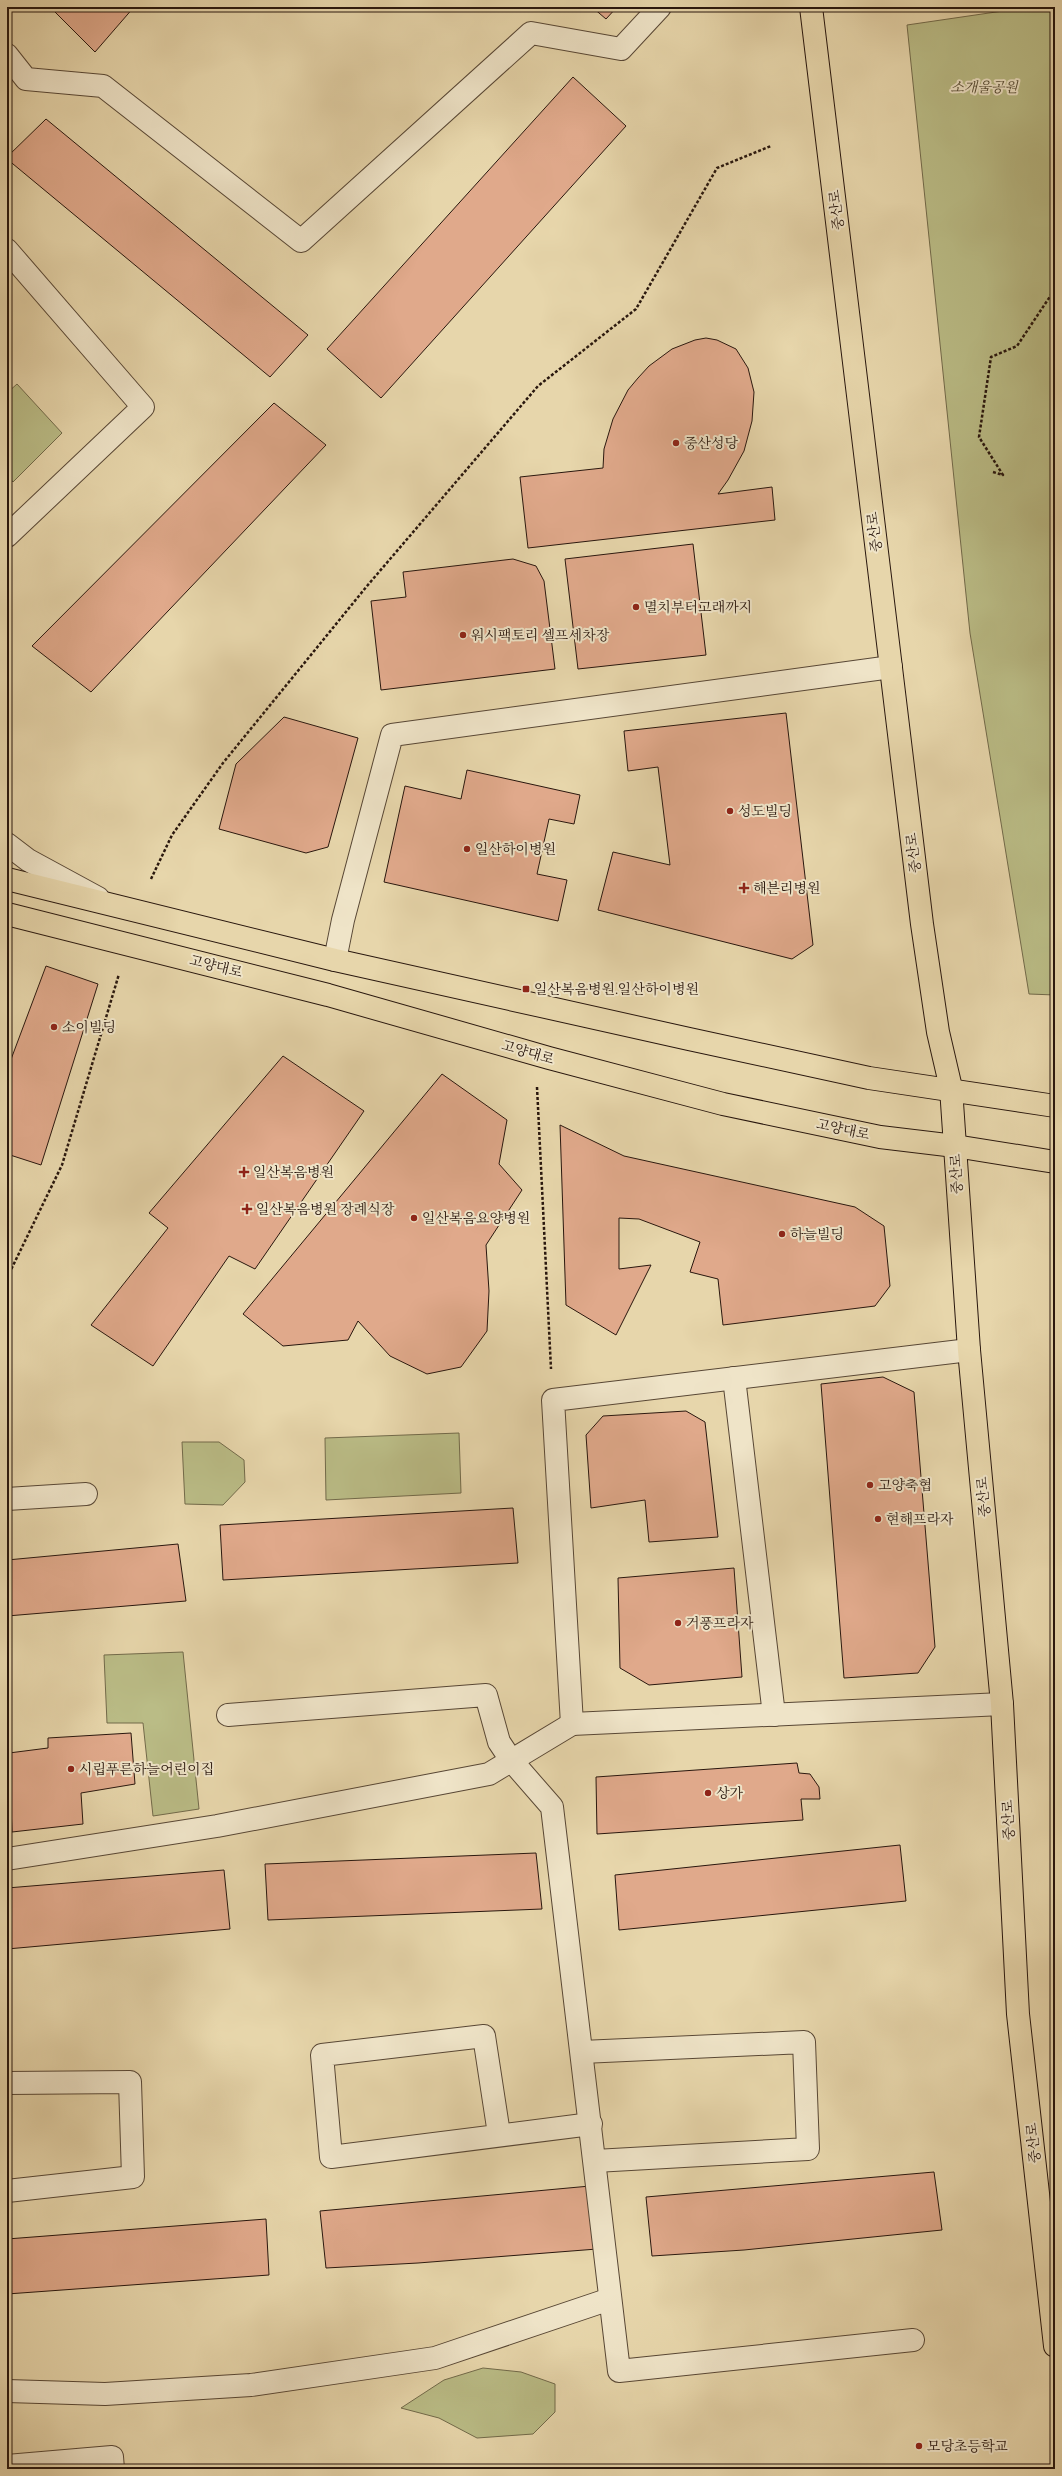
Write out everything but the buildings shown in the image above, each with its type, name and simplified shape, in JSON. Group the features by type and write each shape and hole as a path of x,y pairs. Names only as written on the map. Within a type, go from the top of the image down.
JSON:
{"main road":[{"name":"중산로","path":"811,7 923,932 938,1032 951,1088 969,1350 1002,1704 1018,2014 1055,2346"},
{"path":"7,879 335,960 869,1078 951,1088 1055,1106"},
{"name":"고양대로","path":"8,919 328,994 549,1058 723,1104 880,1137 955,1146 1055,1162"}],"street":[{"path":"7,55 26,78 103,86 301,241 531,33 621,49 660,7"},
{"path":"7,250 143,408 7,536"},
{"path":"335,960 343,920 392,734 891,667"},
{"path":"7,844 28,860 113,906"},
{"path":"572,1724 553,1400 969,1350"},
{"path":"734,1378 774,1715"},
{"path":"7,1499 86,1494"},
{"path":"228,1715 486,1695 499,1742 511,1760 552,1807 619,2371 912,2340"},
{"path":"7,1859 217,1826 489,1774 572,1724 1002,1704"},
{"path":"499,2134 484,2036 322,2054 330,2157 499,2134 590,2124"},
{"path":"582,2052 804,2042 808,2149 595,2161"},
{"path":"7,2083 130,2082 133,2177 7,2191"},
{"path":"7,2391 104,2394 251,2385 428,2360 610,2299"},
{"path":"7,2466 112,2457 113,2469"}],"path":[{"path":"151,879 172,835 223,763 367,586 538,386 636,309 717,168 771,146"},
{"path":"993,472 1003,475 979,437 991,357 1017,346 1055,289"},
{"path":"7,1278 62,1165 121,968"},
{"path":"537,1085 553,1400"}],"green space":[{"name":"소개울공원","path":"1030,7 1055,12 1055,995 1029,994 970,633 907,25"},
{"path":"17,384 62,433 13,482 7,475 7,393"},
{"path":"459,1433 461,1493 326,1500 325,1438"},
{"path":"182,1442 219,1442 244,1460 245,1482 223,1505 185,1504"},
{"path":"183,1652 199,1809 153,1816 143,1723 107,1723 104,1655"},
{"path":"483,2368 521,2372 555,2384 555,2412 533,2434 477,2438 439,2418 401,2408 444,2380"}],"place":[{"name":"중산성당","path":"676,443"},
{"name":"멸치부터고래까지","path":"636,607"},
{"name":"워시팩토리 셀프세차장","path":"463,635"},
{"name":"성도빌딩","path":"730,811"},
{"name":"일산하이병원","path":"467,849"},
{"name":"해븐리병원","path":"744,888"},
{"name":"일산복음병원.일산하이병원","path":"526,989"},
{"name":"소이빌딩","path":"54,1027"},
{"name":"일산복음병원","path":"244,1172"},
{"name":"일산복음병원 장례식장","path":"247,1209"},
{"name":"일산복음요양병원","path":"414,1218"},
{"name":"하늘빌딩","path":"782,1234"},
{"name":"고양축협","path":"870,1485"},
{"name":"현해프라자","path":"878,1519"},
{"name":"거풍프라자","path":"678,1623"},
{"name":"시립푸른하늘어린이집","path":"71,1769"},
{"name":"상가","path":"708,1793"},
{"name":"모당초등학교","path":"919,2446"}]}
